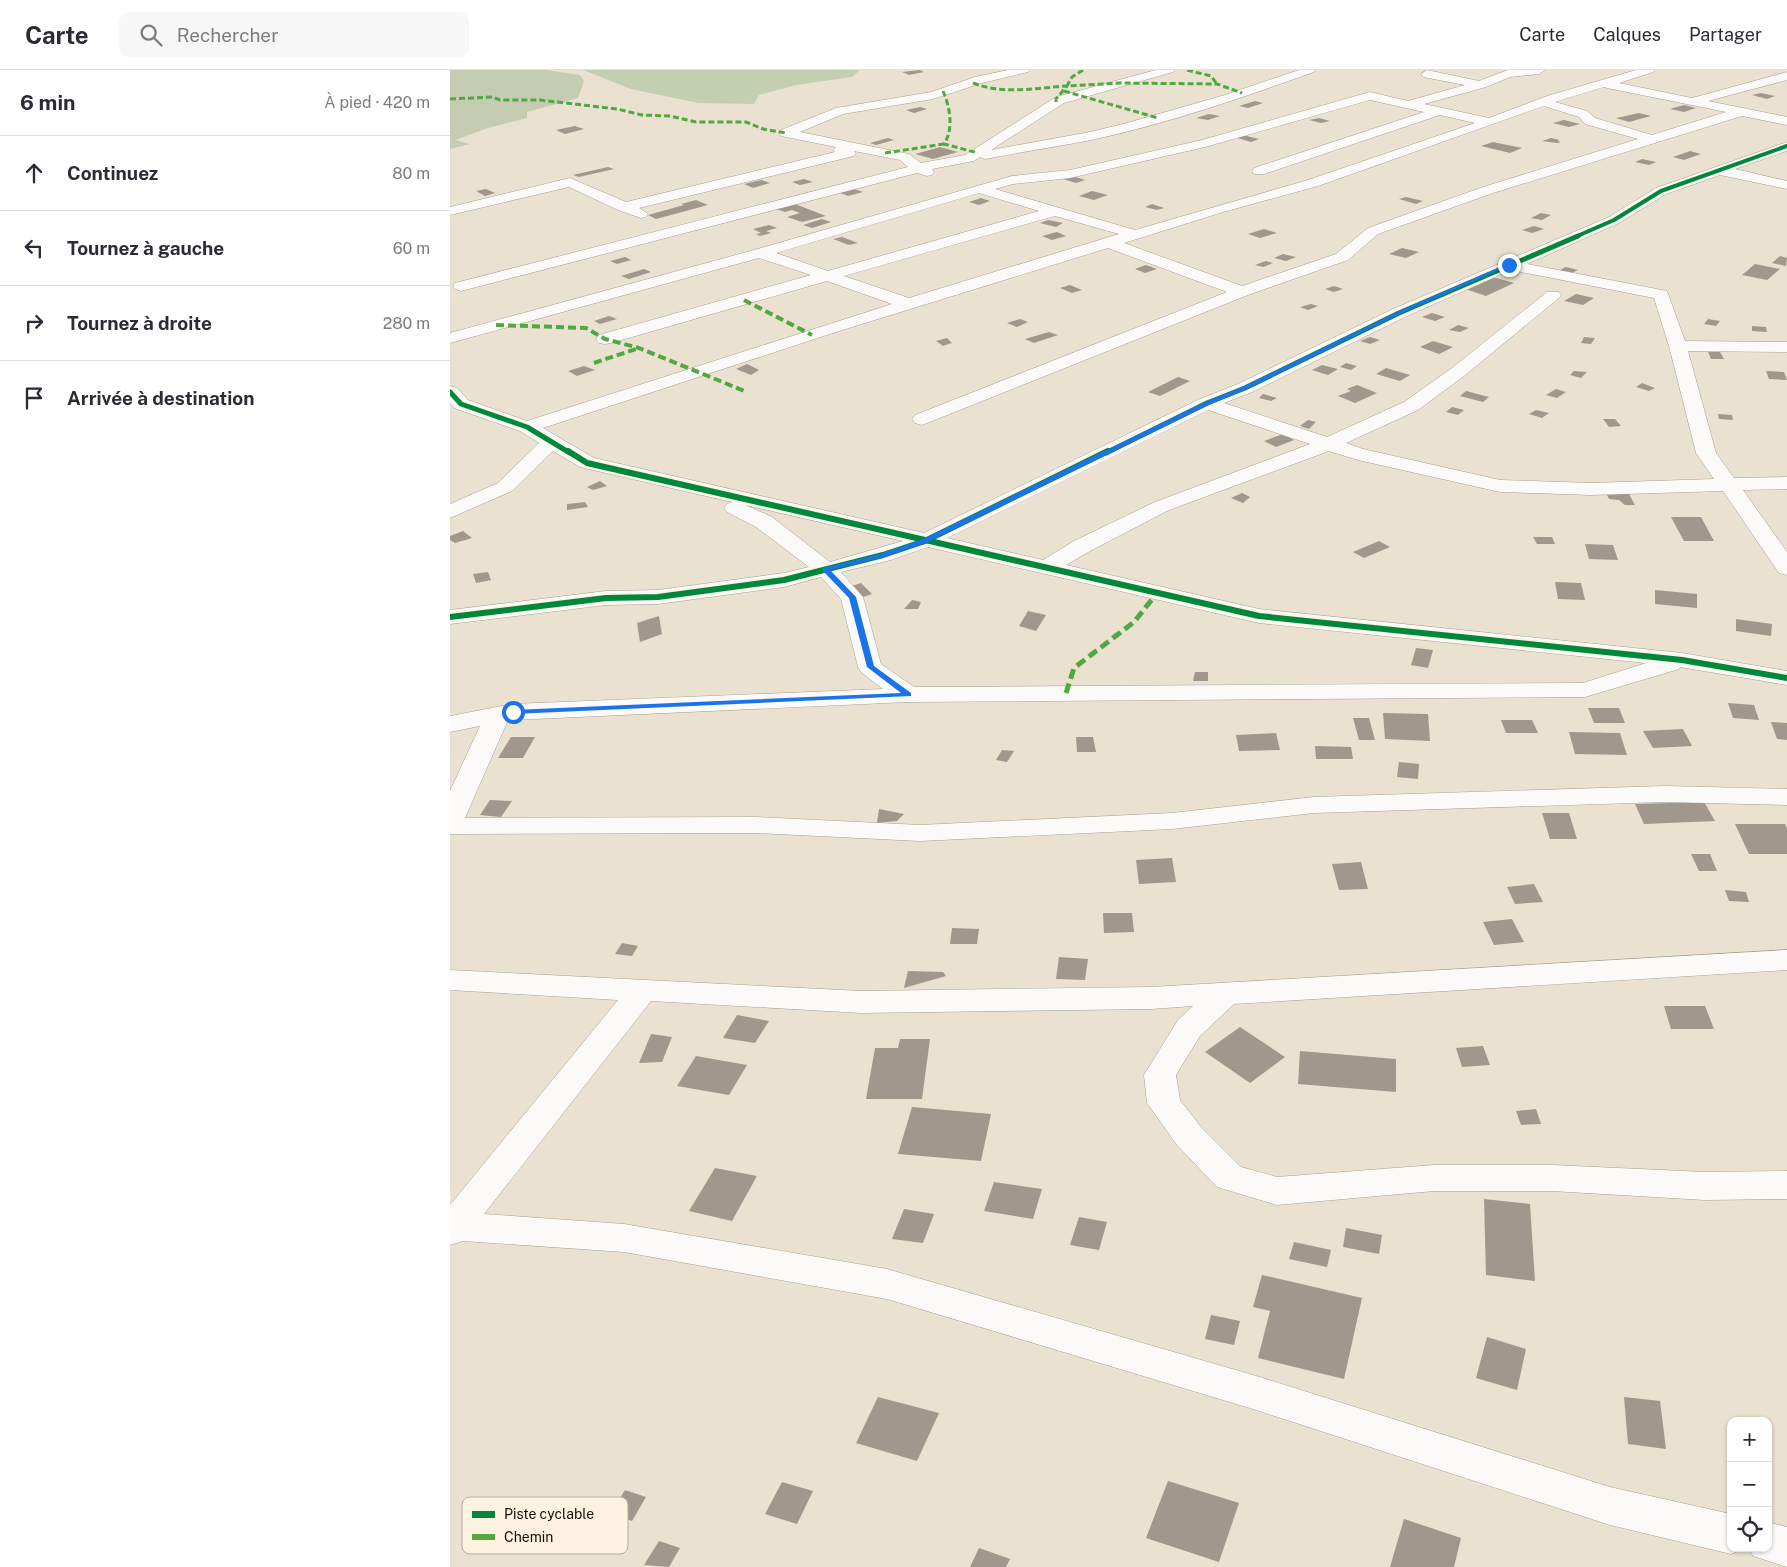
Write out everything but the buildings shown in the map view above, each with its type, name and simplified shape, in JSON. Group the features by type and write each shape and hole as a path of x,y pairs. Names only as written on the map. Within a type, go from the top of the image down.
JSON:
{"street":[{"path":"786,133 840,111 933,94 979,80 1024,70"},
{"path":"786,133 904,158 918,168 947,177 969,158 1060,100 1170,70"},
{"path":"461,286 918,168 1090,136 1131,126 1229,98 1310,70"},
{"path":"1439,70 1427,74 1508,90"},
{"path":"1409,104 1482,84 1515,71 1539,70"},
{"path":"527,428 830,328 1218,209 1313,183 1490,122 1599,77 1622,78 1649,70"},
{"path":"1691,102 1787,76"},
{"path":"1599,77 1691,102 1787,121"},
{"path":"1525,93 1583,114 1590,121 1652,139"},
{"path":"450,338 760,254 1012,180 1070,174 1205,143 1370,96 1490,122"},
{"path":"1259,172 1439,111"},
{"path":"922,419 1242,292 1342,257 1373,231 1488,190 1740,112"},
{"path":"623,207 848,153 786,133"},
{"path":"450,617 606,598 658,597 784,580 883,555 925,541 1207,403 1246,388 1399,313 1614,220 1661,191 1787,146"},
{"path":"1718,170 1787,185"},
{"path":"450,211 570,182 623,207 681,230"},
{"path":"978,189 1138,235"},
{"path":"605,339 1055,210"},
{"path":"1110,243 1242,292"},
{"path":"760,254 910,304"},
{"path":"1509,265 1661,294 1678,346 1706,453 1787,568"},
{"path":"1046,568 1082,546 1162,506 1326,445 1412,406 1458,372 1553,295"},
{"path":"1678,346 1787,347"},
{"path":"450,392 461,404 527,428 587,463 1259,616 1682,660 1787,678"},
{"path":"1207,403 1326,445 1500,486 1591,489 1787,483"},
{"path":"450,512 506,487 551,442"},
{"path":"692,488 764,522 825,569 852,597 870,667 908,695"},
{"path":"450,724 513,712 908,695 1585,690 1682,660"},
{"path":"450,820 498,715"},
{"path":"450,826 756,825 920,833 1172,821 1314,805 1664,794 1787,797"},
{"path":"450,980 862,1002 1151,998 1787,960"},
{"path":"451,1228 643,990"},
{"path":"1225,994 1189,1028 1160,1075 1164,1103 1189,1136 1229,1177 1277,1191 1434,1178 1552,1178 1705,1186 1787,1185"},
{"path":"451,1228 624,1238 887,1284 1253,1392 1610,1506 1727,1533"},
{"path":"1772,1543 1787,1546"}],"green space":[{"path":"450,70 546,70 580,75 584,81 578,98 527,112 527,118 488,128 455,140 470,144 450,149"},
{"path":"583,70 860,70 852,77 796,85 759,95 754,104 698,103 631,89"}],"marked path":[{"path":"1083,70 1072,77 1067,86 1120,83 1217,84 1242,93"},
{"path":"1187,70 1211,76 1217,84"},
{"path":"973,83 988,89 1002,91 1067,86"},
{"path":"1056,102 1056,99 1067,86"},
{"path":"943,91 950,126 950,133 944,144 978,153"},
{"path":"1064,91 1158,118"},
{"path":"450,99 493,97 500,100 540,100 617,109 642,115 670,116 696,122 746,122 763,129 786,133"},
{"path":"885,153 944,144"},
{"path":"744,300 812,335"},
{"path":"496,325 586,328 605,339 639,348 747,392"},
{"path":"594,363 639,348"},
{"path":"1066,693 1074,668 1134,622 1157,593"}],"cycle path":[{"path":"450,617 606,598 658,597 784,580 883,555 925,541 1207,403 1245,388 1399,313 1614,220 1661,191 1787,146"},
{"path":"450,392 461,404 527,427 587,463 1259,616 1682,660 1787,678"}],"route":[{"path":"513,712 908,695 870,667 852,597 825,569 883,555 925,541 1207,403 1246,388 1399,313 1509,265"}]}
